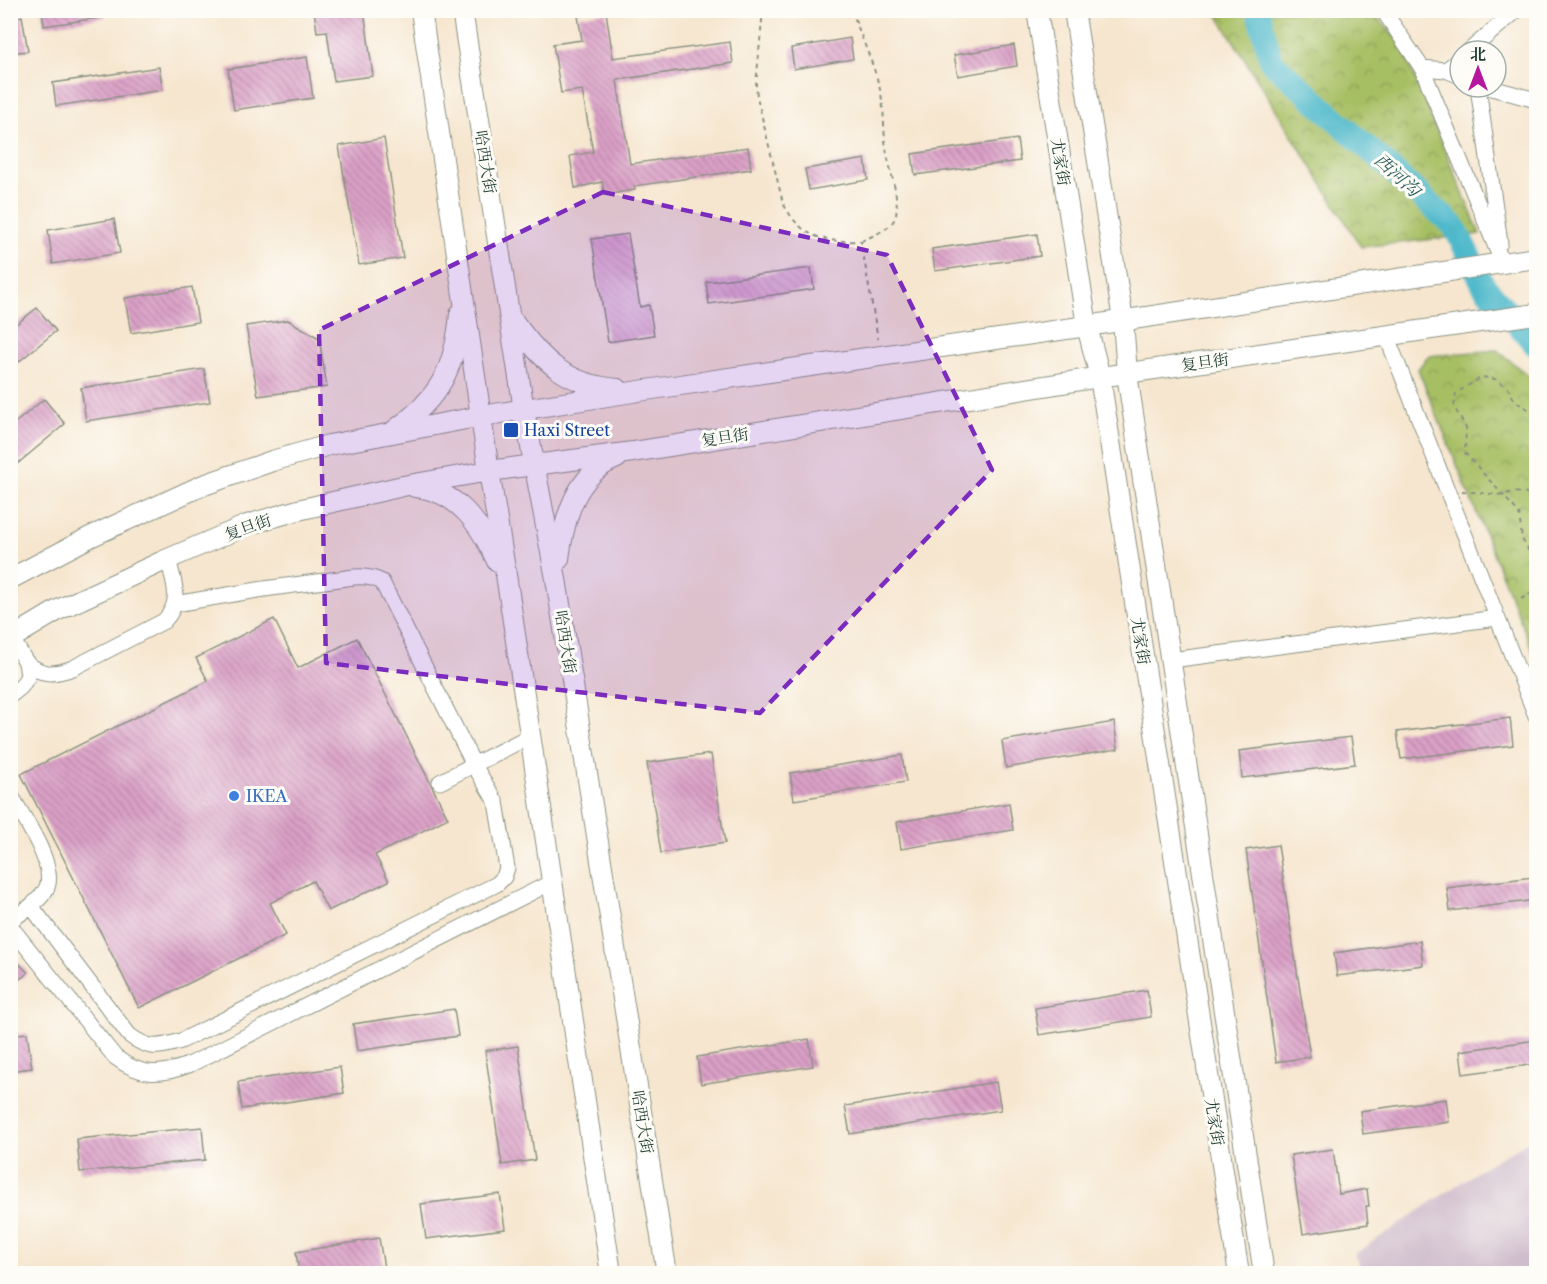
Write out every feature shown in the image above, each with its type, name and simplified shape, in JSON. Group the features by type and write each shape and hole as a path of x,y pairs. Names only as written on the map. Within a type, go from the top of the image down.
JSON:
{"main road":[{"path":"421,10 611,1274"},
{"name":"哈西大街","path":"462,10 524,410 556,579 667,1274"},
{"name":"尤家街","path":"1037,10 1087,326 1100,377 1239,1274"},
{"name":"尤家街","path":"1074,10 1123,320 1127,374 1264,1274"},
{"path":"10,579 90,537 201,486 272,461 318,448 482,416 639,391 1536,258"},
{"path":"392,433 411,419 430,400 447,374 454,354 463,288"},
{"name":"复旦街","path":"11,639 58,610 247,525 298,510 403,486 489,471 633,452 1100,377 1533,315"},
{"path":"511,318 534,349 556,369 578,380 605,388 639,391"},
{"path":"556,579 564,525 581,486 598,468 611,460 633,452"},
{"path":"403,486 431,488 453,499 484,535 507,581"}],"street":[{"path":"1383,10 1422,68 1503,264"},
{"path":"1483,39 1517,10"},
{"path":"1422,68 1448,72"},
{"path":"1508,92 1536,100"},
{"path":"1480,99 1503,264"},
{"path":"1387,337 1536,716"},
{"path":"11,639 26,662 34,669 49,674 73,668 164,621 171,613 176,595 168,559"},
{"path":"31,906 129,1035 140,1044 156,1047 181,1041 497,884 504,877 507,868 496,802 474,765 382,582 375,578 354,577 175,604"},
{"path":"1170,660 1497,618"},
{"path":"10,696 21,687 28,676 26,662"},
{"path":"440,782 530,736"},
{"path":"10,794 42,852 48,872 48,884 43,894 10,921"},
{"path":"10,926 115,1057 126,1065 154,1074 171,1072 190,1064 552,882"}],"path":[{"path":"780,10 763,12 756,85 783,203 790,216 810,235 825,240 861,241 891,225 896,216 896,204 885,148 881,94 852,10"},
{"path":"861,241 881,356"},
{"path":"1536,414 1515,400 1508,388 1495,379 1482,377 1456,393 1454,407 1466,428 1465,453 1519,513 1522,539 1536,563"},
{"path":"1447,490 1502,495 1514,492 1536,495"},
{"path":"1527,549 1536,551"},
{"path":"1521,599 1536,591"}],"highlighted area":[{"path":"603,192 887,255 992,470 760,713 326,663 319,330"}],"shaded area":[{"path":"1536,1137 1536,1273 1363,1273 1355,1254 1487,1165"}],"green space":[{"path":"1215,11 1372,11 1401,44 1480,234 1361,247"},
{"path":"1497,350 1536,382 1536,659 1418,369 1428,356"}],"building":[{"path":"42,10 105,10 105,17 44,26"},
{"path":"314,10 364,10 373,76 334,81 327,31 317,32"},
{"path":"606,12 613,58 730,42 733,63 617,80 630,164 748,147 751,169 634,186 635,190 605,195 602,182 575,188 570,156 593,152 582,90 561,93 553,44 582,40 578,16"},
{"path":"22,16 28,51 10,53 10,18"},
{"path":"850,38 853,59 794,69 791,48"},
{"path":"1014,45 1017,66 958,76 954,55"},
{"path":"307,57 313,98 234,110 228,69"},
{"path":"159,67 163,90 56,106 53,83"},
{"path":"384,138 403,258 359,265 339,146"},
{"path":"1017,139 1020,161 915,175 912,154"},
{"path":"865,159 868,180 809,190 805,169"},
{"path":"114,219 120,253 53,264 48,230"},
{"path":"628,234 640,307 649,305 654,335 608,342 592,239"},
{"path":"1037,234 1040,256 935,271 932,249"},
{"path":"811,268 814,289 709,304 706,282"},
{"path":"192,287 198,322 131,333 125,298"},
{"path":"37,308 56,331 10,369 10,329"},
{"path":"288,320 319,338 327,387 258,396 246,326"},
{"path":"204,369 210,402 86,421 81,388"},
{"path":"44,399 65,424 10,470 10,427"},
{"name":"IKEA","path":"274,619 298,668 357,638 448,818 375,855 389,881 328,911 313,881 270,903 286,935 139,1008 21,774 208,681 196,658"},
{"path":"1510,718 1513,745 1401,759 1397,732"},
{"path":"1114,722 1118,749 1006,768 1002,741"},
{"path":"1351,737 1355,764 1242,778 1239,751"},
{"path":"711,754 725,843 661,853 647,763"},
{"path":"902,755 906,782 794,800 790,773"},
{"path":"1009,803 1013,830 901,849 897,822"},
{"path":"1278,845 1310,1057 1276,1062 1246,850"},
{"path":"1533,877 1536,900 1450,911 1447,888"},
{"path":"1420,941 1423,965 1337,976 1334,953"},
{"path":"10,954 28,973 10,986"},
{"path":"1147,990 1151,1017 1039,1035 1035,1008"},
{"path":"454,1009 458,1036 357,1051 353,1024"},
{"path":"27,1033 32,1068 10,1071 10,1035"},
{"path":"809,1039 813,1066 701,1084 697,1057"},
{"path":"1536,1040 1536,1064 1463,1074 1460,1051"},
{"path":"518,1046 535,1160 502,1165 485,1051"},
{"path":"340,1067 344,1093 242,1109 238,1082"},
{"path":"996,1082 1001,1110 850,1134 845,1106"},
{"path":"1446,1099 1449,1122 1363,1134 1360,1111"},
{"path":"202,1127 205,1160 80,1172 77,1139"},
{"path":"1333,1149 1339,1194 1367,1189 1368,1224 1303,1234 1291,1155"},
{"path":"500,1194 505,1229 426,1239 421,1204"},
{"path":"379,1238 385,1274 299,1274 296,1252"}],"waterway":[{"name":"西河沟","path":"1258,10 1271,61 1454,226 1484,286 1536,345"}],"place":[{"name":"Haxi Street","path":"511,430"},
{"name":"IKEA","path":"234,796"}]}
